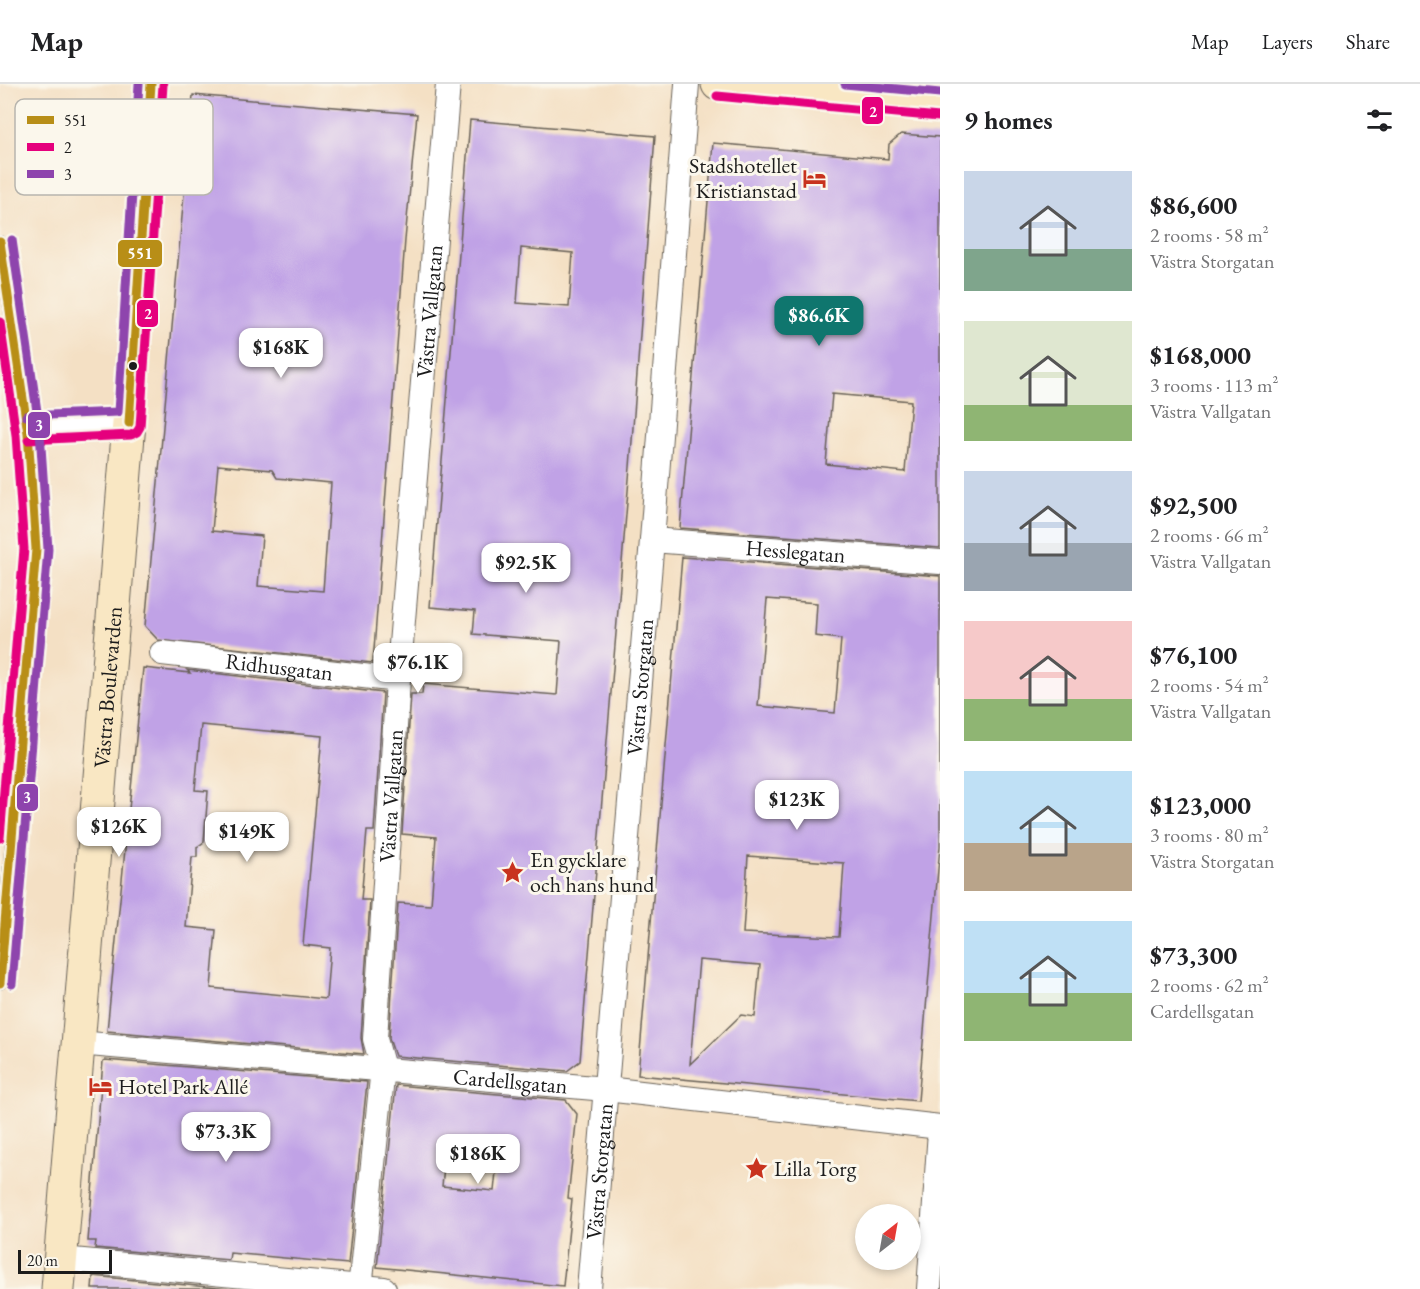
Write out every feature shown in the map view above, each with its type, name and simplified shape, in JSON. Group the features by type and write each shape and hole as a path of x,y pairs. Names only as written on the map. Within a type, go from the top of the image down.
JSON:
{"street":[{"name":"Västra Boulevarden","path":"150,99 151,84"},
{"name":"Västra Vallgatan","path":"368,1288 383,1068 375,1039 398,680 448,84"},
{"name":"Västra Storgatan","path":"590,1289 687,84"},
{"path":"718,84 940,105"},
{"name":"Västra Boulevarden","path":"60,1274 129,423 144,195"},
{"name":"Hesslegatan","path":"652,540 940,562"},
{"name":"Ridhusgatan","path":"162,653 398,680"},
{"name":"Cardellsgatan","path":"78,1043 606,1089 940,1129"},
{"path":"929,1289 940,1129"},
{"path":"60,1274 368,1288"}],"lane":[{"path":"0,242 35,498 35,576 0,983"},
{"path":"27,428 129,423"}],"building":[{"path":"193,95 417,114 405,240 373,663 158,640 145,626 184,195 213,195 213,99 193,99","holes":["218,465 272,470 277,478 331,483 323,591 258,586 262,536 212,531"]},
{"path":"470,120 655,136 630,467 580,1061 567,1071 395,1056 389,1038 398,903 431,905 436,837 402,834 411,694 422,694 423,684 557,695 561,641 473,634 475,611 430,607","holes":["521,248 573,253 569,307 517,303"]},
{"path":"901,134 940,137 940,548 680,528 713,143 888,159 889,144","holes":["832,394 911,401 905,472 826,464"]},
{"path":"682,557 940,576 940,846 918,1101 638,1075","holes":["767,599 817,603 815,636 841,639 835,713 758,706","748,856 844,863 839,937 743,933","699,960 760,965 755,1017 741,1015 690,1064"]},
{"path":"143,668 190,673 187,670 383,693 374,831 367,831 361,900 370,900 361,1038 364,1054 107,1031","holes":["201,725 322,736 303,945 330,948 326,999 211,988 216,930 186,927 192,857 197,857 197,847 204,842 208,791 195,790"]},
{"path":"103,1061 367,1082 348,1264 230,1253 229,1260 95,1248 96,1241 88,1241"},
{"path":"396,1085 566,1100 577,1114 568,1198 572,1199 563,1286 377,1267","holes":["447,1137 499,1143 494,1191 442,1186"]},
{"path":"93,1276 228,1289 92,1289"}],"transit line":[{"name":"3","path":"138,99 139,84"},
{"name":"551","path":"150,99 151,84"},
{"name":"3","path":"845,84 940,93"},
{"name":"2","path":"162,99 163,85"},
{"name":"2","path":"717,96 939,117"},
{"name":"3","path":"26,416 118,412 132,195"},
{"name":"551","path":"129,423 144,195"},
{"name":"2","path":"28,440 131,435 140,427 156,195"},
{"name":"3","path":"12,240 40,432 48,549 12,984"},
{"name":"551","path":"0,242 28,433 36,549 0,983"},
{"name":"2","path":"0,322 16,435 24,549 0,838"}],"place":[{"name":"Stadshotellet Kristianstad","path":"815,178"},
{"name":"En gycklare och hans hund","path":"512,872"},
{"name":"Hotel Park Allé","path":"100,1086"},
{"name":"Lilla Torg","path":"756,1168"}]}
